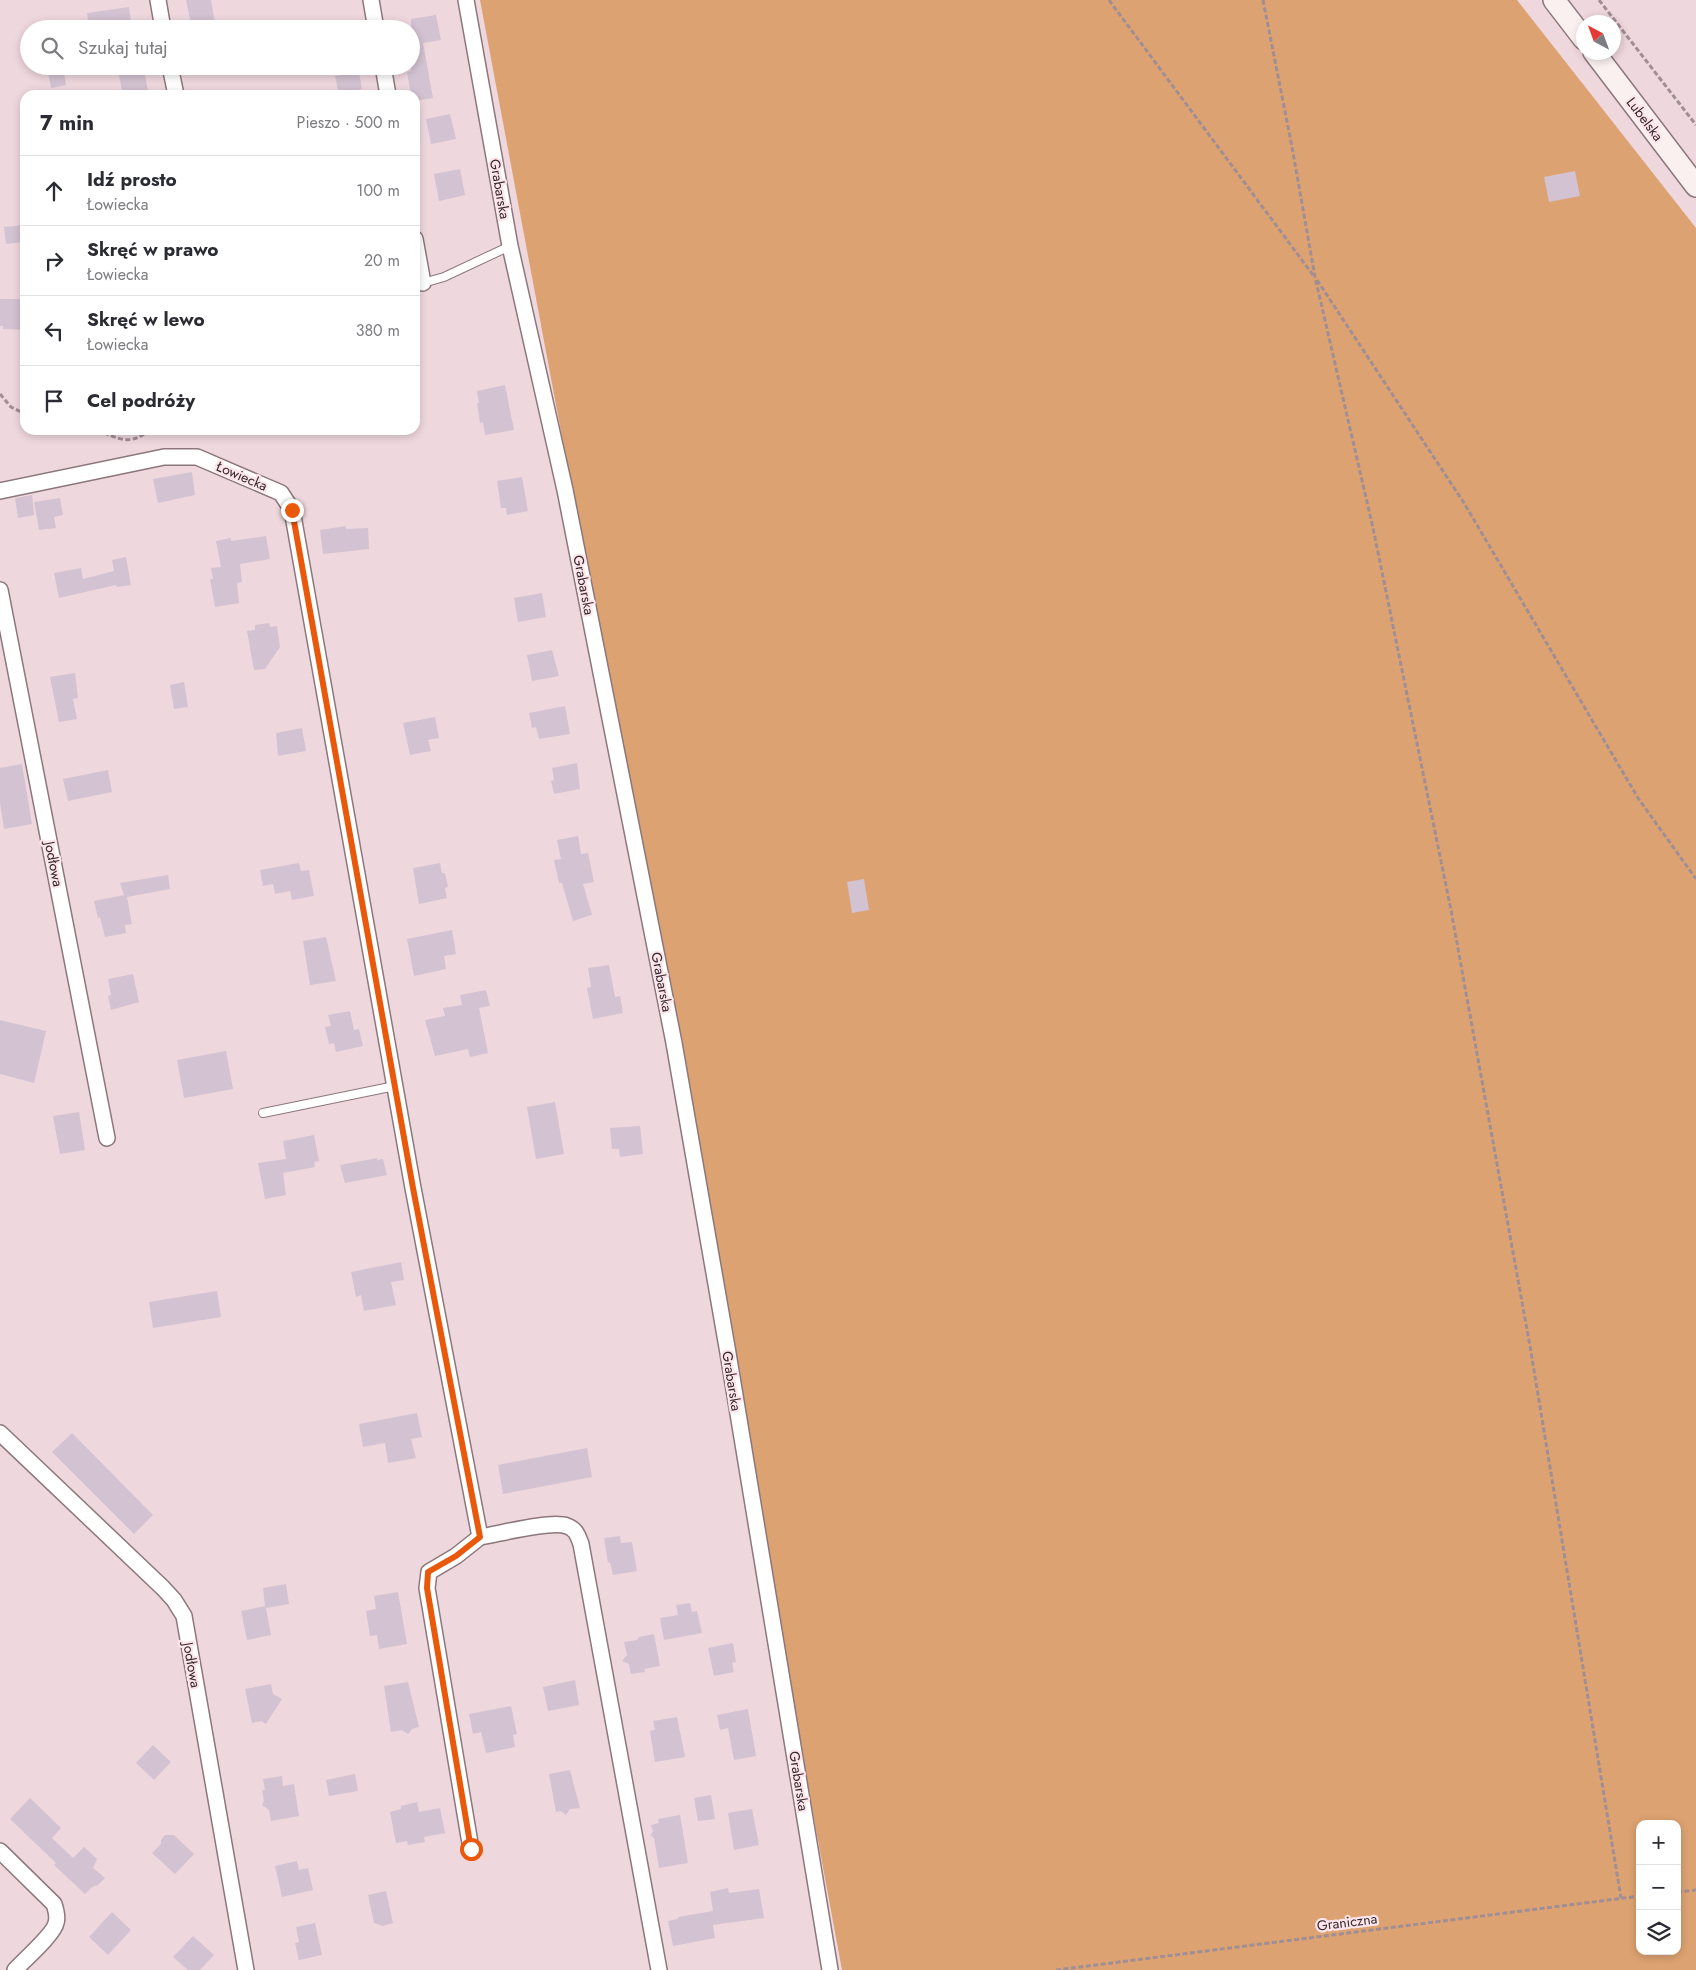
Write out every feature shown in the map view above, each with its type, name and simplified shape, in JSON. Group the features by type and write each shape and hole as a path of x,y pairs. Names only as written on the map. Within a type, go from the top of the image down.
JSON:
{"main road":[{"path":"1554,0 1576,29"},
{"name":"Lubelska","path":"1600,60 1696,186"}],"street":[{"path":"158,0 161,20"},
{"path":"371,0 374,20"},
{"name":"Grabarska","path":"466,0 510,246 565,490 674,1044 728,1353 830,1970"},
{"path":"172,75 175,90"},
{"path":"385,75 387,90"},
{"path":"420,266 423,283"},
{"name":"Łowiecka","path":"0,491 164,457 197,457 281,493 292,510 395,1086 480,1537"},
{"name":"Jodłowa","path":"0,590 107,1138"},
{"name":"Jodłowa","path":"0,1433 163,1588 174,1600 184,1616 246,1970"},
{"path":"471,1849 427,1588 428,1572 456,1556 480,1537 555,1524 568,1526 577,1533 581,1544 659,1970"},
{"path":"0,1851 54,1904 57,1914 56,1924 50,1933 14,1970"}],"lane":[{"path":"423,283 444,277 510,246"},
{"path":"262,1113 395,1086"}],"path":[{"path":"1109,0 1315,277 1464,503 1638,798 1696,879"},
{"path":"1263,0 1315,277 1373,528 1451,910 1530,1346 1621,1898"},
{"path":"1599,0 1696,125"},
{"path":"0,394 11,407 20,412"},
{"path":"110,435 124,440 134,439 141,435"},
{"path":"1681,1892 1696,1890"},
{"name":"Graniczna","path":"1056,1970 1636,1896"}],"shaded area":[{"path":"480,0 1517,0 1696,228 1696,1970 842,1970 792,1700 672,1023"}],"building":[{"path":"186,0 211,0 214,20 190,20"},
{"path":"129,7 131,20 88,20 87,13"},
{"path":"436,15 441,40 423,43 433,98 420,100 420,90 410,90 408,75 420,75 420,20 411,19"},
{"path":"49,75 64,75 66,85 51,88"},
{"path":"119,75 145,75 148,90 122,90"},
{"path":"360,75 362,89 338,90 335,76"},
{"path":"450,114 456,139 431,144 426,119"},
{"path":"460,169 465,195 439,201 434,174"},
{"path":"1575,171 1580,196 1549,202 1544,177"},
{"path":"20,225 20,243 6,244 4,227"},
{"path":"0,299 20,299 20,330 3,329 3,326 0,326"},
{"path":"505,385 514,430 485,435 483,422 480,423 477,391"},
{"path":"192,472 195,495 158,503 153,479"},
{"path":"522,477 528,511 507,515 506,508 501,508 497,481"},
{"path":"32,495 34,515 18,518 15,498"},
{"path":"60,498 63,515 54,517 56,528 39,530 34,502"},
{"path":"346,526 346,529 368,528 369,549 323,554 320,530"},
{"path":"266,536 270,559 240,564 242,582 237,583 239,603 215,607 210,579 213,579 211,568 221,567 216,541"},
{"path":"126,557 131,585 117,587 116,585 59,598 54,573 81,568 83,579 114,571 112,560"},
{"path":"542,593 546,617 518,622 514,598"},
{"path":"269,623 270,627 277,626 280,647 265,669 254,670 247,631 255,630 255,625"},
{"path":"552,650 559,676 532,681 527,655"},
{"path":"75,673 78,698 73,699 77,719 59,722 50,677"},
{"path":"184,682 188,707 174,709 170,685"},
{"path":"565,706 570,734 539,739 536,727 532,728 529,713"},
{"path":"435,717 439,738 428,740 431,751 410,755 403,723"},
{"path":"302,728 306,751 278,756 276,733"},
{"path":"577,763 580,789 554,794 551,781 554,780 552,768"},
{"path":"22,764 32,824 4,829 0,803 0,768"},
{"path":"108,770 112,792 68,801 63,779"},
{"path":"578,836 581,854 588,853 594,882 583,884 592,915 573,921 562,883 559,883 554,860 561,859 557,840"},
{"path":"299,863 301,871 309,870 314,896 292,900 290,891 275,894 273,884 263,886 260,870"},
{"path":"440,863 442,873 445,873 448,887 445,888 447,898 419,904 413,868"},
{"path":"168,875 170,889 127,897 132,924 125,925 126,933 105,937 94,901 124,895 120,883"},
{"path":"864,879 869,910 852,913 847,882"},
{"path":"452,930 456,954 444,956 446,969 414,976 407,939"},
{"path":"326,937 336,981 310,985 303,941"},
{"path":"609,965 615,997 620,996 623,1013 593,1019 587,988 591,987 588,968"},
{"path":"133,974 139,1002 111,1010 108,996 111,995 108,979"},
{"path":"486,990 490,1006 479,1008 488,1053 470,1057 468,1049 435,1056 425,1020 445,1016 443,1008 462,1005 460,995"},
{"path":"350,1011 354,1030 359,1029 363,1046 336,1052 334,1043 329,1044 325,1027 331,1026 328,1015"},
{"path":"0,1020 46,1031 34,1083 0,1074"},
{"path":"226,1051 233,1089 184,1098 177,1060"},
{"path":"555,1102 564,1154 536,1159 527,1107"},
{"path":"79,1112 85,1150 60,1154 53,1116"},
{"path":"640,1126 643,1154 620,1157 619,1149 612,1149 610,1128"},
{"path":"314,1135 319,1161 314,1162 315,1167 283,1173 286,1195 265,1199 258,1163 286,1159 283,1141"},
{"path":"377,1158 377,1160 383,1159 387,1175 345,1183 340,1165"},
{"path":"401,1262 404,1280 391,1282 396,1305 364,1311 361,1295 356,1297 351,1272"},
{"path":"217,1291 221,1317 153,1328 149,1302"},
{"path":"417,1413 422,1437 411,1439 416,1458 388,1463 385,1443 363,1447 359,1424"},
{"path":"72,1433 153,1515 134,1534 52,1452"},
{"path":"587,1448 592,1477 503,1494 498,1465"},
{"path":"620,1536 621,1543 632,1542 637,1571 613,1575 610,1562 608,1563 604,1538"},
{"path":"286,1584 289,1604 266,1608 271,1635 247,1640 241,1611 265,1606 263,1588"},
{"path":"398,1592 407,1644 379,1649 377,1635 370,1636 366,1611 376,1609 374,1596"},
{"path":"690,1603 692,1612 697,1611 702,1633 664,1640 660,1618 678,1615 676,1605"},
{"path":"654,1634 660,1666 644,1669 645,1672 631,1674 629,1664 622,1661 627,1655 624,1642"},
{"path":"733,1643 736,1662 732,1663 734,1672 714,1676 708,1648"},
{"path":"575,1680 579,1705 548,1711 543,1687"},
{"path":"408,1682 419,1727 412,1729 408,1734 402,1730 391,1732 384,1686"},
{"path":"271,1684 273,1694 282,1699 266,1724 261,1721 252,1723 245,1689"},
{"path":"511,1706 517,1734 513,1735 515,1747 486,1753 481,1732 473,1734 469,1714"},
{"path":"748,1709 756,1756 734,1760 728,1728 720,1730 717,1715"},
{"path":"677,1717 685,1757 655,1762 650,1731 655,1730 653,1721"},
{"path":"153,1745 171,1762 154,1780 136,1763"},
{"path":"570,1770 580,1808 570,1809 566,1815 561,1811 556,1812 549,1774"},
{"path":"355,1774 358,1791 329,1796 326,1780"},
{"path":"282,1776 283,1786 294,1784 299,1816 271,1821 269,1810 262,1805 264,1801 262,1790 265,1790 263,1779"},
{"path":"711,1795 715,1819 698,1821 694,1798"},
{"path":"30,1798 61,1828 52,1838 73,1858 84,1847 97,1859 93,1868 105,1878 85,1894 10,1819"},
{"path":"417,1802 419,1812 440,1808 445,1833 424,1837 425,1842 408,1845 407,1841 396,1843 390,1812 401,1809 401,1806"},
{"path":"752,1809 759,1845 734,1850 728,1813"},
{"path":"680,1815 688,1863 659,1868 654,1838 650,1835 653,1832 651,1825 659,1823 658,1819"},
{"path":"165,1835 174,1835 194,1854 175,1874 152,1853 161,1844 161,1840"},
{"path":"297,1861 299,1870 308,1868 313,1890 282,1897 275,1866"},
{"path":"728,1888 729,1893 759,1889 764,1918 713,1925 715,1938 673,1946 668,1921 678,1919 678,1917 713,1911 710,1892"},
{"path":"386,1891 393,1923 383,1926 374,1923 368,1895"},
{"path":"112,1912 131,1930 108,1955 89,1937"},
{"path":"315,1923 322,1955 299,1960 295,1943 299,1942 296,1927"},
{"path":"193,1936 214,1955 200,1970 188,1970 173,1957"}],"route":[{"path":"292,510 413,1188 480,1537 456,1556 428,1572 427,1588 471,1849"}]}
